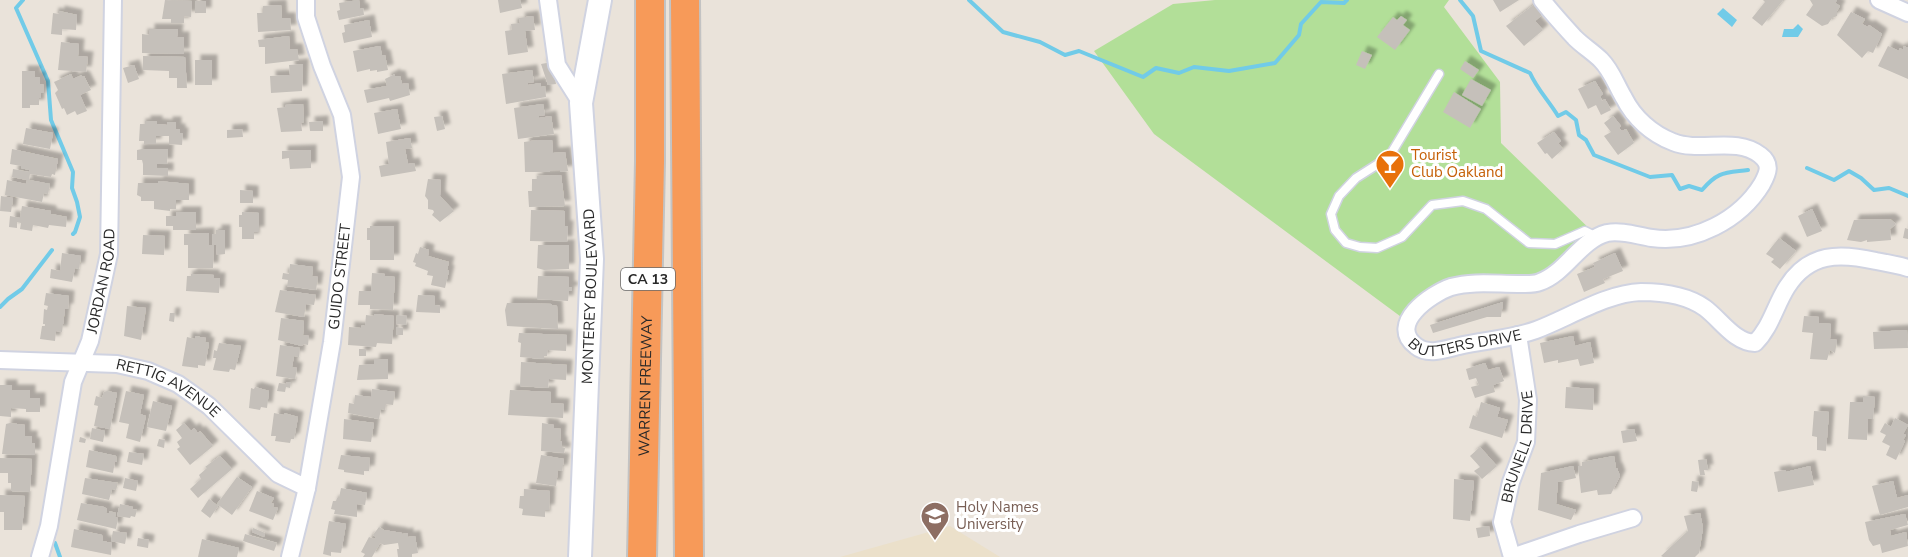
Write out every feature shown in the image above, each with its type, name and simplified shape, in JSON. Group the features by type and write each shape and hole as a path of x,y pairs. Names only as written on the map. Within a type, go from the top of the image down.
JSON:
{"highway":[{"name":"WARREN FREEWAY","path":"642,557 650,173 650,0"},
{"name":"CA 13","path":"685,0 689,557"}],"street":[{"name":"JORDAN ROAD","path":"40,557 50,526 73,382 90,341 109,254 113,0"},
{"name":"GUIDO STREET","path":"290,557 307,488 332,342 351,177 342,115 322,66 306,17 306,0"},
{"path":"548,0 557,65 582,103"},
{"name":"MONTEREY BOULEVARD","path":"580,557 592,259 582,103 600,0"},
{"path":"1542,0 1576,39 1602,60 1634,115 1648,128 1672,142 1682,144 1739,146 1763,156 1768,164 1768,174 1746,203 1726,221 1708,230 1691,236 1669,238 1620,233 1609,233 1598,237"},
{"path":"1879,0 1908,13"},
{"name":"BUTTERS DRIVE","path":"1598,237 1563,268 1537,284 1479,282 1451,287 1430,297 1415,308 1408,322 1408,334 1416,347 1433,352 1518,335 1620,296 1640,292 1664,293 1686,298 1704,308 1735,335 1746,342 1755,343 1771,322 1787,287 1799,272 1814,261 1834,256 1853,256 1908,268"},
{"name":"BRUNELL DRIVE","path":"1512,557 1502,522 1511,482 1526,442 1528,400 1518,335"},
{"name":"RETTIG AVENUE","path":"0,360 117,364 148,371 178,384 209,406 278,474 307,488"},
{"path":"1512,557 1632,518"}],"lane":[{"path":"1439,74 1389,157 1356,178 1339,196 1331,214 1335,230 1346,243 1377,248 1402,237 1432,205 1463,201 1486,209 1529,243 1555,244 1585,231 1598,237"}],"shaded area":[{"name":"Holy Names University","path":"950,526 1000,557 840,557"}],"green space":[{"name":"Tourist Club Oakland","path":"1215,0 1449,0 1444,7 1500,82 1501,143 1598,237 1551,277 1451,287 1408,322 1154,134 1094,51 1173,4"}],"water":[{"path":"1723,8 1737,20 1732,27 1717,14"},
{"path":"1798,24 1803,29 1798,37 1782,37 1784,29 1793,29"}],"building":[{"path":"165,0 192,1 191,17 184,16 184,23 171,23 171,19 162,19"},
{"path":"359,0 360,9 363,8 364,15 339,20 337,11 340,10 339,3"},
{"path":"498,0 520,0 522,8 500,13"},
{"path":"1493,0 1519,0 1500,12"},
{"path":"1763,0 1783,0 1762,26 1752,18 1765,2"},
{"path":"1810,0 1837,0 1835,3 1840,6 1837,16 1822,26 1806,15 1813,5"},
{"path":"195,1 206,1 206,13 195,13"},
{"path":"1536,3 1544,13 1535,21 1543,30 1524,46 1506,26"},
{"path":"281,5 282,18 290,18 291,30 258,32 257,13 263,13 263,6"},
{"path":"59,11 77,15 76,30 62,29 62,35 51,34 53,13 59,14"},
{"path":"1851,12 1865,19 1862,24 1868,27 1869,25 1882,34 1873,53 1868,51 1862,58 1837,35"},
{"path":"533,16 535,30 525,31 528,52 508,55 505,31 512,30 511,24 520,23 519,18"},
{"path":"1401,16 1407,20 1403,25 1410,30 1395,50 1377,37 1393,17 1397,20"},
{"path":"369,20 372,37 344,43 342,33 345,32 344,25"},
{"path":"149,29 178,29 177,37 184,37 184,54 142,53 142,34 149,35"},
{"path":"289,36 290,49 297,49 299,60 265,64 265,47 259,47 258,40"},
{"path":"61,42 79,44 78,56 88,57 86,72 58,70"},
{"path":"380,46 382,55 385,55 388,70 377,72 377,70 370,71 370,69 357,72 353,51"},
{"path":"1888,46 1899,51 1900,48 1903,50 1904,46 1908,48 1908,79 1878,66"},
{"path":"1362,51 1372,55 1365,69 1356,65"},
{"path":"143,56 185,57 187,88 177,88 177,78 169,78 169,71 143,70"},
{"path":"195,60 212,60 212,85 195,85"},
{"path":"1465,61 1479,70 1473,78 1460,69"},
{"path":"552,62 556,84 548,85 541,64"},
{"path":"303,64 302,91 271,93 270,76 290,75 289,65"},
{"path":"134,65 139,79 128,83 123,68"},
{"path":"532,70 534,82 528,85 541,83 541,87 545,86 546,97 506,104 502,74"},
{"path":"22,71 35,71 35,77 40,77 40,84 44,85 44,93 41,93 39,105 22,108"},
{"path":"71,74 73,79 84,76 91,90 80,95 87,111 77,115 75,111 67,115 55,93 58,90 54,82"},
{"path":"395,74 395,76 400,76 402,84 408,83 410,95 390,101 389,98 367,103 364,90 387,86 385,79"},
{"path":"1471,79 1491,90 1482,106 1462,95"},
{"path":"1595,81 1603,94 1600,96 1602,101 1605,99 1611,110 1601,115 1596,105 1588,109 1578,89"},
{"path":"1454,92 1481,109 1470,128 1443,112"},
{"path":"303,104 302,131 281,132 277,108"},
{"path":"543,104 545,115 539,118 551,116 554,134 518,139 514,108"},
{"path":"397,109 401,129 378,134 374,113"},
{"path":"442,116 445,129 437,131 434,117"},
{"path":"1613,116 1621,126 1619,128 1622,131 1626,129 1634,143 1618,155 1604,136 1611,132 1604,123"},
{"path":"145,121 157,121 157,124 167,125 167,122 176,122 176,129 180,129 180,133 183,133 182,145 169,144 169,136 156,136 156,144 144,144 144,141 139,141 140,124 145,124"},
{"path":"323,121 323,131 310,131 309,122"},
{"path":"26,128 53,133 50,149 23,144"},
{"path":"242,129 243,137 227,138 227,130"},
{"path":"1554,132 1561,141 1558,143 1563,149 1552,159 1537,143"},
{"path":"410,138 412,148 405,149 408,164 414,163 416,171 381,177 379,166 389,164 386,142"},
{"path":"552,140 553,153 565,152 568,171 525,172 524,142"},
{"path":"12,149 58,159 55,175 52,174 51,177 30,174 29,180 50,184 48,194 44,193 42,202 5,195 7,180 26,184 27,180 12,177 13,169 29,172 21,166 10,164"},
{"path":"168,149 167,164 157,164 157,168 168,168 168,176 143,175 142,160 137,160 137,150"},
{"path":"311,150 311,168 290,169 289,158 282,159 282,151"},
{"path":"561,175 565,206 529,207 528,191 532,191 532,179 537,179 537,176"},
{"path":"428,179 441,180 440,196 454,211 440,222 432,215 433,210 428,209 428,200 425,196"},
{"path":"158,181 189,184 189,200 176,200 176,209 170,209 170,211 154,209 154,201 141,201 141,197 137,195 138,183 158,183"},
{"path":"240,190 253,191 253,203 240,203"},
{"path":"1,196 13,198 11,212 0,211"},
{"path":"22,206 51,211 51,214 67,217 66,227 49,225 48,228 33,225 32,231 20,229 21,223 17,222 17,228 9,227 10,216 20,218"},
{"path":"1812,209 1822,231 1807,237 1798,216"},
{"path":"531,210 565,211 565,226 568,226 567,242 530,241"},
{"path":"176,212 196,212 196,230 173,230 173,226 166,226 166,216 176,216"},
{"path":"242,212 259,213 259,232 254,232 254,239 242,239 239,215 242,215"},
{"path":"1890,219 1896,224 1890,229 1891,240 1861,242 1847,240 1854,220"},
{"path":"394,226 394,260 370,260 370,240 367,240 367,228"},
{"path":"1905,228 1908,229 1908,239 1903,238"},
{"path":"216,230 225,230 225,254 217,255 216,245 214,245 213,268 188,268 188,245 184,245 184,234 209,233 209,245 212,245 212,234 216,234"},
{"path":"143,235 165,236 164,255 142,254"},
{"path":"1779,238 1796,251 1780,269 1771,262 1774,259 1766,254"},
{"path":"538,245 569,245 569,269 537,268"},
{"path":"420,247 429,250 428,256 449,262 445,288 431,285 433,276 427,275 428,271 415,266 416,263 413,262"},
{"path":"62,253 81,256 79,269 75,268 72,282 50,278 51,269 60,271"},
{"path":"1615,253 1623,271 1603,279 1605,283 1584,292 1577,274 1595,267 1593,263"},
{"path":"290,264 313,267 312,276 318,277 316,290 287,286 288,280 282,279 283,273 289,274"},
{"path":"372,273 395,277 393,310 370,309 370,305 358,305 359,291 371,291"},
{"path":"191,274 214,275 214,278 220,278 219,293 186,291 187,276"},
{"path":"538,276 569,277 569,287 572,287 572,291 569,291 568,301 537,299"},
{"path":"280,290 316,295 314,305 306,304 304,317 275,312"},
{"path":"46,293 69,296 62,332 56,331 55,341 40,339 42,326 45,326 43,324 44,309 47,310 48,306 44,305"},
{"path":"418,295 435,296 435,305 440,306 440,313 416,312"},
{"path":"1503,302 1501,317 1487,317 1433,333 1430,325"},
{"path":"507,303 557,306 558,329 507,326 505,310"},
{"path":"127,306 146,308 141,340 124,336"},
{"path":"170,313 175,313 174,322 169,321"},
{"path":"374,314 394,316 392,344 377,343 376,347 348,345 349,327 365,326 366,315 374,316"},
{"path":"397,315 407,316 406,325 396,324"},
{"path":"1804,316 1819,317 1819,323 1831,324 1830,339 1837,340 1835,353 1830,350 1827,360 1810,359 1813,333 1802,332"},
{"path":"281,318 304,321 303,335 309,336 308,345 303,344 302,346 278,340"},
{"path":"396,327 403,328 403,335 396,335"},
{"path":"1907,330 1908,348 1874,349 1873,332"},
{"path":"519,333 567,335 566,351 548,350 544,359 520,357"},
{"path":"195,336 206,338 205,342 209,343 205,366 198,365 198,368 182,366 187,337 195,339"},
{"path":"1573,336 1575,346 1590,342 1594,363 1580,366 1578,359 1544,363 1540,343"},
{"path":"219,343 241,346 235,370 230,369 229,372 213,370 216,358 213,358 214,350 217,351"},
{"path":"280,345 300,348 299,357 294,356 292,367 297,368 295,379 276,376"},
{"path":"359,349 366,349 366,356 359,356"},
{"path":"374,359 388,359 388,379 357,380 359,365 374,364"},
{"path":"521,362 567,365 566,380 549,379 548,388 520,386"},
{"path":"1485,363 1488,370 1499,367 1504,381 1493,385 1495,392 1475,398 1471,387 1479,385 1476,378 1469,380 1466,369"},
{"path":"291,382 290,388 286,387 285,392 277,391 279,383 286,384"},
{"path":"0,385 12,385 12,390 30,390 30,398 40,398 40,412 26,412 26,409 11,408 11,417 0,416"},
{"path":"1566,387 1594,389 1593,410 1565,408"},
{"path":"251,388 269,391 267,408 261,407 260,410 249,408"},
{"path":"372,389 395,392 393,405 386,404 385,410 381,409 379,419 348,413 349,403 354,404 355,395 371,397"},
{"path":"510,390 551,392 551,403 564,404 563,418 508,415"},
{"path":"126,391 144,395 140,414 146,416 140,442 126,438 129,424 119,422"},
{"path":"104,392 117,393 110,429 94,426 98,406 94,405 96,396 102,398"},
{"path":"1863,396 1875,397 1873,419 1868,419 1867,440 1848,439 1850,402 1863,402"},
{"path":"153,401 172,406 166,431 147,427"},
{"path":"1481,402 1500,408 1497,417 1508,420 1502,438 1469,428 1473,415 1477,417"},
{"path":"1814,411 1829,412 1826,451 1817,450 1817,437 1812,436"},
{"path":"274,413 298,417 294,439 291,439 290,443 275,441 276,436 271,436"},
{"path":"1895,418 1908,425 1903,434 1906,435 1903,440 1905,441 1896,460 1886,455 1890,446 1882,442 1886,435 1880,432 1885,423 1891,427"},
{"path":"344,419 374,423 371,442 343,439"},
{"path":"184,423 191,431 194,428 198,433 200,431 213,446 190,465 177,449 180,447 177,442 182,438 176,430"},
{"path":"542,423 561,429 560,441 562,447 565,448 564,453 541,451"},
{"path":"6,424 25,425 25,436 32,436 32,443 35,443 35,455 2,454"},
{"path":"92,428 105,431 103,442 90,439"},
{"path":"1634,429 1637,441 1623,443 1621,431"},
{"path":"80,437 86,439 85,443 79,442"},
{"path":"159,439 165,440 164,448 157,446"},
{"path":"1480,447 1497,466 1482,479 1474,471 1480,467 1470,456"},
{"path":"89,450 116,456 117,462 115,461 113,473 86,467"},
{"path":"129,452 144,454 142,465 127,462"},
{"path":"341,455 370,458 369,471 364,471 364,475 338,469"},
{"path":"541,455 564,459 562,471 558,470 556,486 536,483"},
{"path":"220,456 232,469 198,498 190,489 201,479 199,475 207,468 205,467"},
{"path":"1614,456 1620,476 1611,494 1598,495 1597,490 1581,493 1578,466 1582,466 1582,462"},
{"path":"0,458 32,459 30,492 11,491 8,473 0,473"},
{"path":"1706,459 1708,470 1704,470 1705,475 1700,475 1698,460"},
{"path":"1573,466 1576,478 1558,482 1556,504 1576,510 1571,520 1538,510 1541,473"},
{"path":"1810,466 1814,485 1778,492 1774,472 1786,470 1786,472"},
{"path":"237,477 252,487 232,515 217,504"},
{"path":"85,478 118,483 116,490 112,489 109,500 82,494"},
{"path":"125,478 138,481 136,491 123,488"},
{"path":"1454,479 1474,481 1470,521 1453,519"},
{"path":"1692,481 1699,482 1697,492 1691,491"},
{"path":"1893,481 1897,498 1908,495 1908,507 1880,515 1872,486"},
{"path":"341,488 367,493 365,505 357,504 357,517 334,514 335,510 331,509 333,501 339,498"},
{"path":"524,489 550,491 549,510 545,510 545,517 522,515 523,509 519,508 520,496 524,496"},
{"path":"257,491 274,498 271,503 274,504 273,507 278,508 273,520 249,511"},
{"path":"0,495 25,496 22,530 4,530 4,512 0,512"},
{"path":"209,499 218,506 210,518 201,511"},
{"path":"81,503 104,507 107,509 106,513 109,511 116,513 115,517 118,518 116,529 77,520"},
{"path":"120,504 137,510 135,517 117,516"},
{"path":"1700,513 1703,528 1699,553 1695,557 1661,556 1688,531 1684,516"},
{"path":"1905,514 1908,525 1890,530 1891,536 1906,532 1908,546 1882,553 1880,544 1873,546 1869,540 1865,522"},
{"path":"329,521 346,524 341,553 331,552 331,556 323,554"},
{"path":"1489,526 1490,536 1478,538 1476,528"},
{"path":"379,527 402,534 408,533 408,537 415,536 418,553 412,554 412,557 398,557 398,543 384,545 380,543 372,557 363,557 365,554 361,552 369,537 374,539 376,537 373,535"},
{"path":"253,528 265,533 264,537 252,532"},
{"path":"74,529 102,535 103,541 112,543 111,555 71,547"},
{"path":"113,531 127,533 125,544 111,541"},
{"path":"245,534 277,543 274,551 243,541"},
{"path":"138,538 149,540 148,548 137,546"},
{"path":"202,539 239,548 237,557 198,557"}],"waterway":[{"path":"23,0 16,8 48,81 51,120 73,172 72,188 80,217 73,234"},
{"path":"969,0 1003,32 1040,42 1065,55 1079,51 1143,77 1156,68 1179,73 1194,67 1229,71 1275,63 1299,35 1301,24 1321,2 1344,3 1347,0"},
{"path":"1460,0 1473,16 1481,51 1530,73 1558,116 1566,112 1576,120 1579,135 1586,140 1594,155 1650,177 1672,175 1680,189 1689,186 1702,190 1722,174 1748,170"},
{"path":"1807,168 1834,180 1849,171 1874,190 1889,188 1908,196"},
{"path":"0,307 22,289 52,250"},
{"path":"55,543 60,557"}],"place":[{"name":"Tourist Club Oakland","path":"1390,190"},
{"name":"Holy Names University","path":"935,542"}]}
